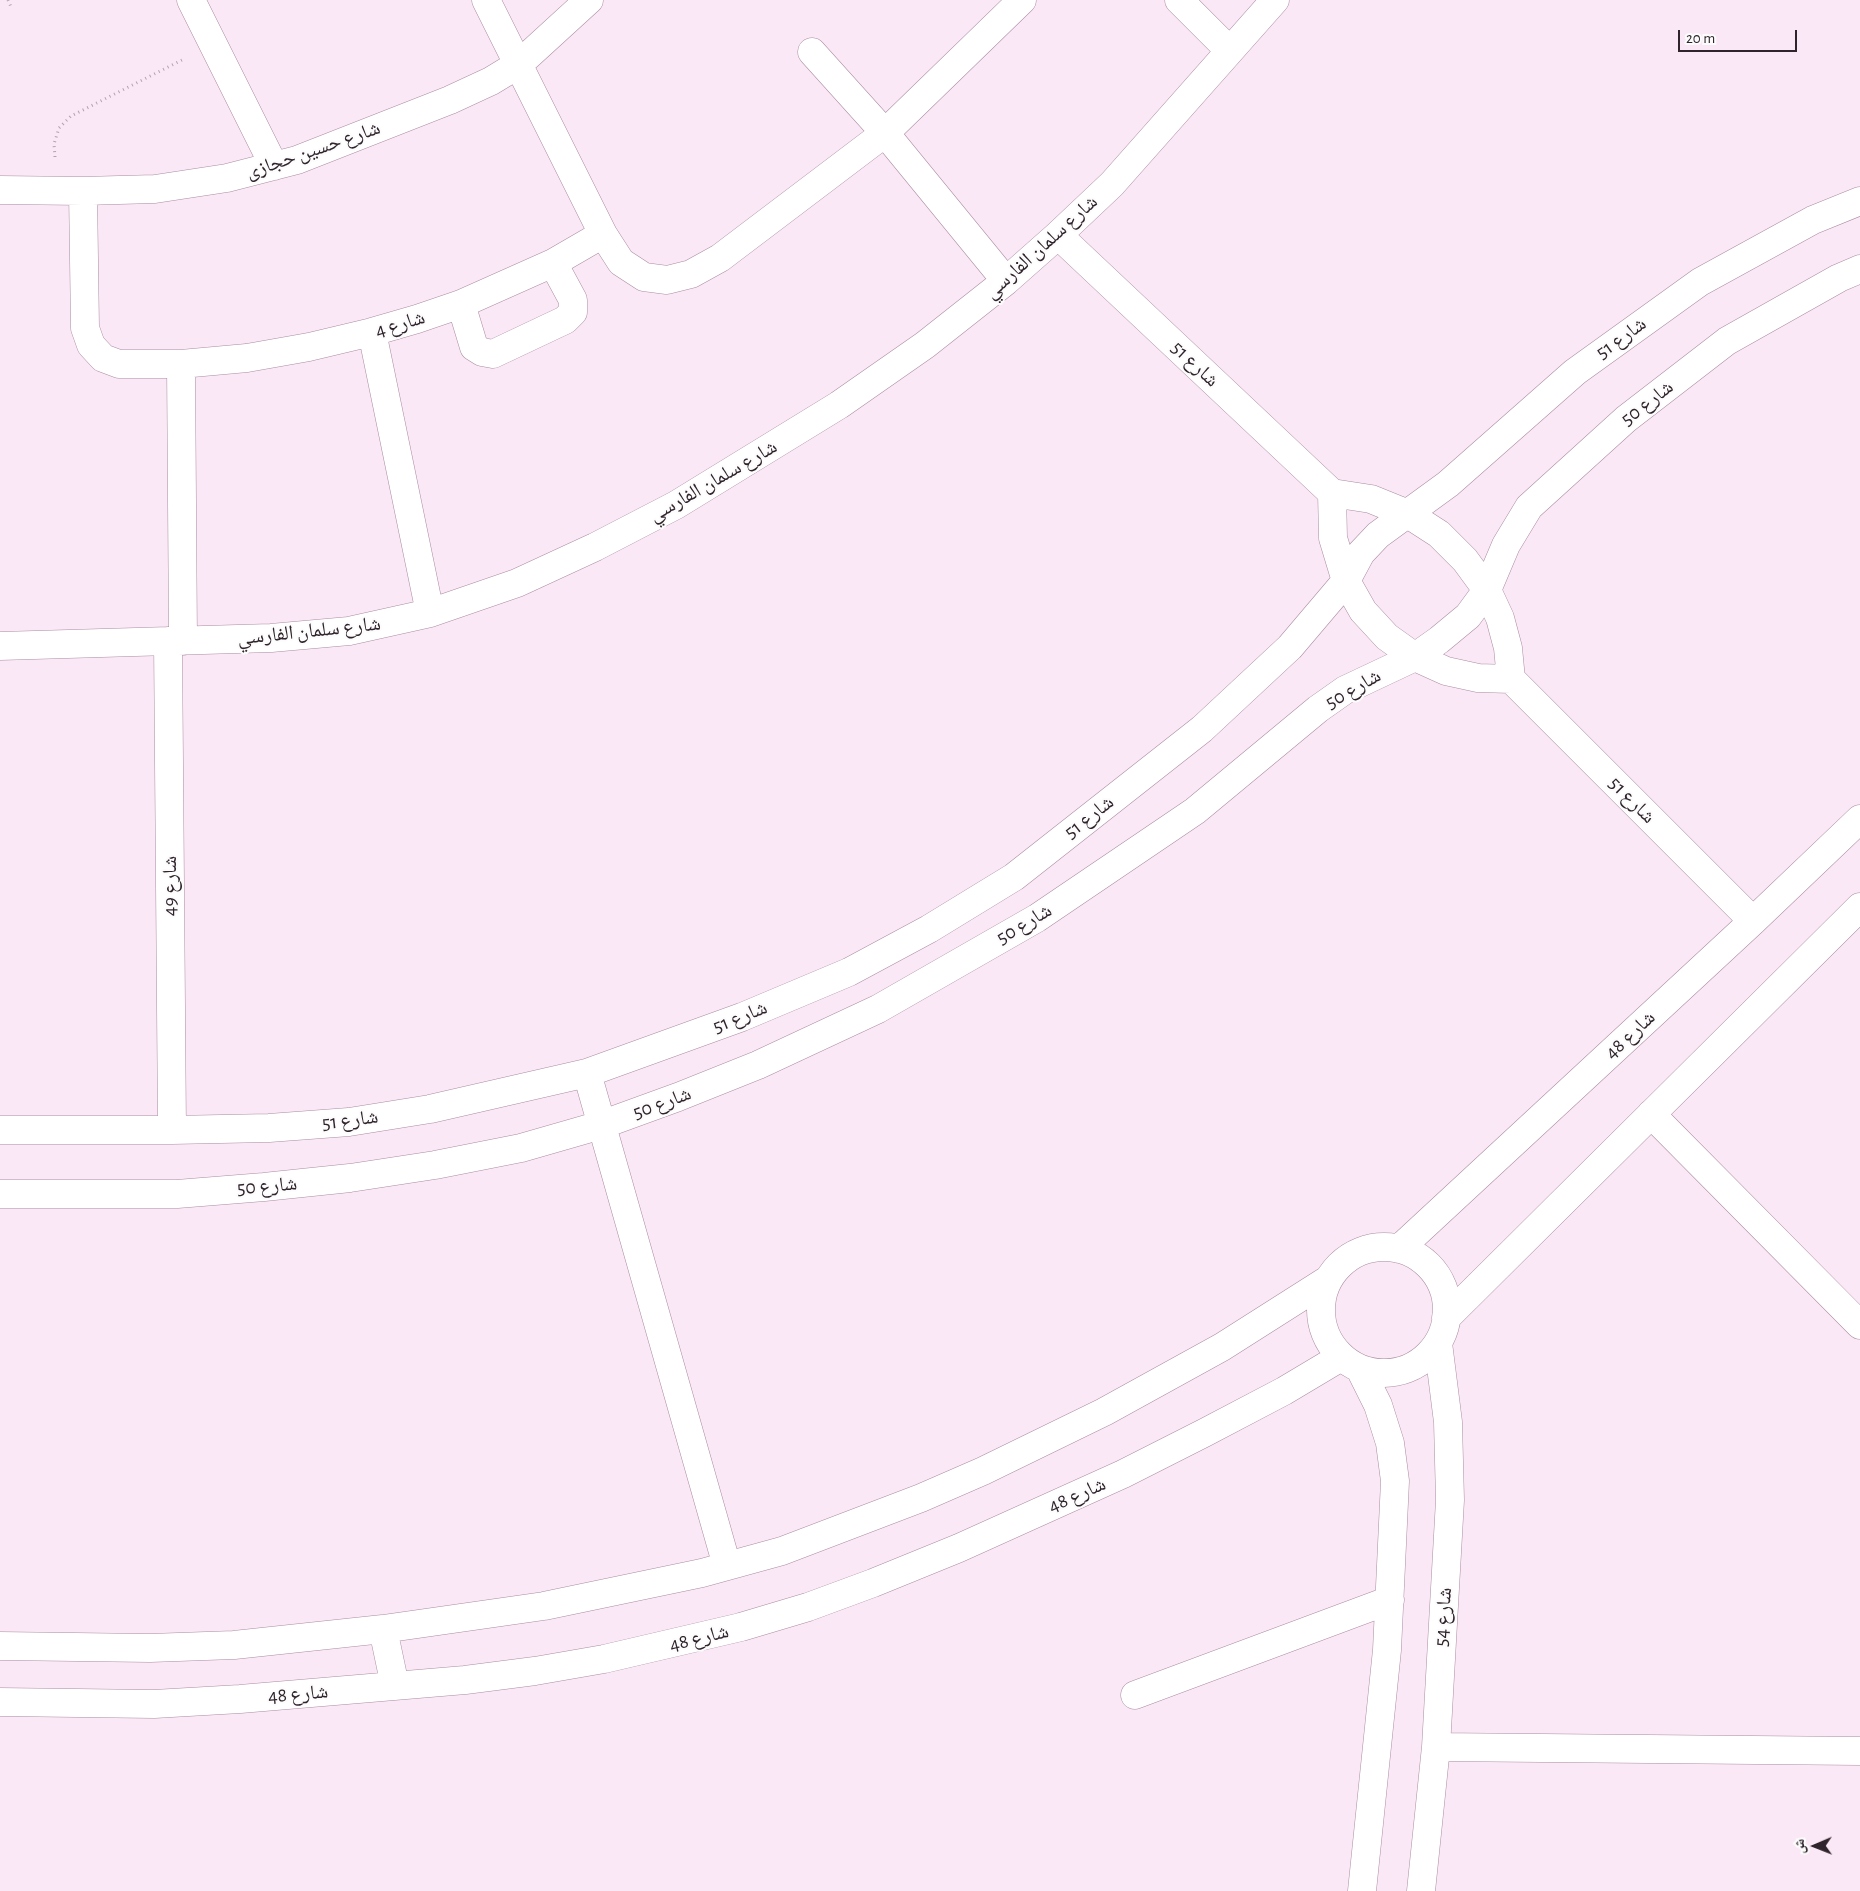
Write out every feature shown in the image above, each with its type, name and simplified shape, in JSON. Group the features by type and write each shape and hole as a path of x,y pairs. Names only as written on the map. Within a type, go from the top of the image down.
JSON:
{"street":[{"path":"191,0 274,166"},
{"path":"486,0 603,234 621,262 644,277 667,280 691,274 720,258 886,133 1010,4"},
{"name":"شارع حسين حجازى","path":"0,190 83,191 155,189 227,178 297,160 450,100 491,81 519,64 589,0"},
{"path":"1179,0 1229,50"},
{"name":"شارع سلمان الفارسي","path":"0,646 271,638 349,631 430,613 517,583 595,547 676,505 839,405 925,345 1006,281 1112,184 1275,0"},
{"path":"812,52 886,133 1006,281"},
{"name":"شارع 4","path":"83,191 85,328 91,345 103,358 119,364 181,364 265,355 310,347 372,332 461,304 553,263 603,234"},
{"name":"شارع 51","path":"0,1130 269,1128 349,1122 430,1109 587,1074 742,1017 849,972 929,929 1014,877 1202,729 1290,647 1346,581 1361,553 1378,535 1448,484 1575,372 1700,282 1813,220 1860,201"},
{"name":"شارع 51","path":"1058,235 1332,493"},
{"path":"461,304 474,347 482,352 493,354 565,320 573,312 573,300 553,263"},
{"name":"شارع 50","path":"0,1194 177,1194 264,1188 350,1178 521,1148 601,1124 678,1097 758,1065 878,1008 1037,918 1195,811 1318,709 1345,690 1415,656 1439,640 1468,616 1487,590 1506,546 1529,508 1626,419 1727,341 1839,278 1860,269"},
{"path":"372,332 430,613"},
{"path":"176,641 181,364"},
{"path":"1332,493 1371,499 1408,514 1439,534 1465,560 1487,590 1500,618 1506,640 1512,679 1478,678 1446,671 1415,656 1387,636 1363,611 1346,581 1333,538 1332,493"},
{"name":"شارع 49","path":"172,1130 176,641"},
{"name":"شارع 51","path":"1512,679 1753,922"},
{"name":"شارع 48","path":"1399,1249 1753,922 1860,819"},
{"path":"1351,1363 1382,1374 1403,1370 1424,1360 1442,1331 1651,1114 1860,907"},
{"path":"587,1074 727,1566"},
{"path":"1651,1114 1860,1325"},
{"path":"0,1646 160,1648 234,1645 383,1629 544,1606 727,1566 782,1551 948,1486 1104,1412 1222,1348 1329,1279 1342,1263 1359,1252 1378,1247 1399,1249 1416,1256 1430,1267 1441,1283 1446,1300 1442,1331"},
{"path":"1329,1279 1323,1295 1321,1312 1323,1329 1331,1344 1351,1363 1378,1405 1390,1443 1396,1481 1387,1650 1362,1891"},
{"name":"شارع 54","path":"1421,1891 1436,1747 1450,1500 1448,1422 1442,1331"},
{"name":"شارع 48","path":"0,1702 154,1704 395,1686 535,1671 604,1659 741,1627 808,1607 959,1548 1123,1474 1284,1391 1351,1363"},
{"path":"1135,1695 1390,1600"},
{"path":"383,1629 395,1686"},
{"path":"1436,1747 1860,1751"}],"path":[{"path":"8,0 11,7"},
{"path":"55,191 54,144 59,128 71,116 214,45"}]}
